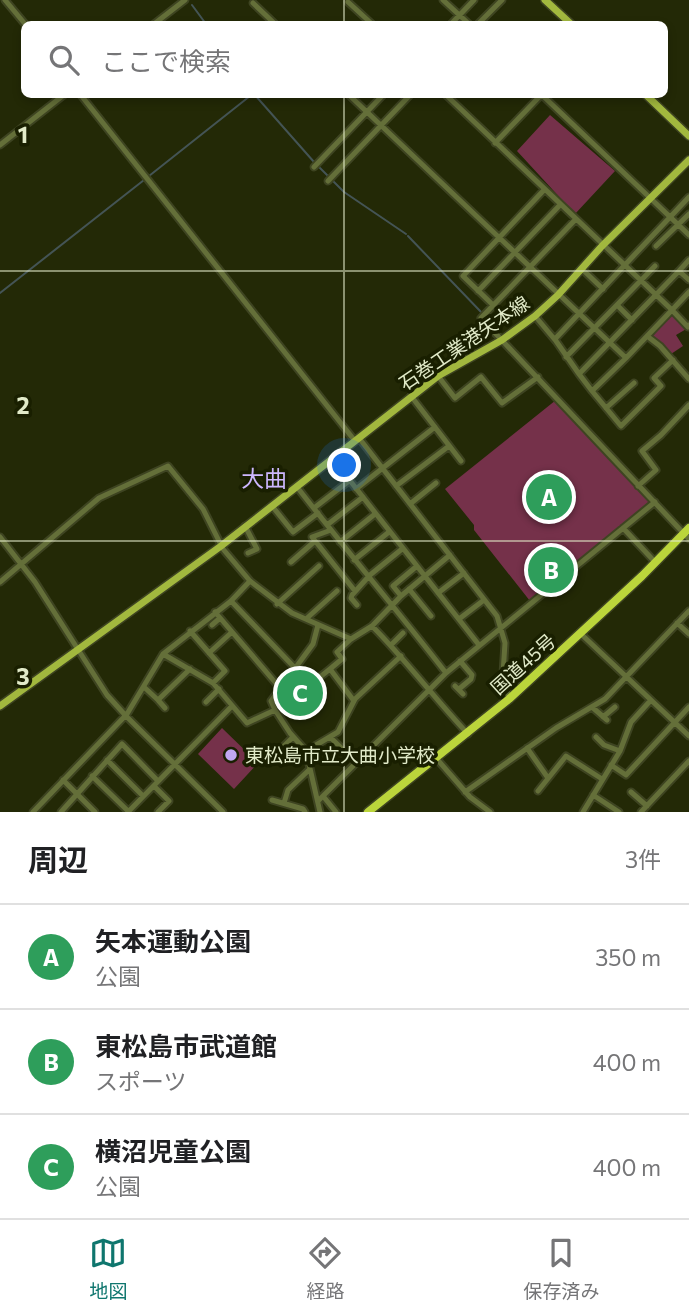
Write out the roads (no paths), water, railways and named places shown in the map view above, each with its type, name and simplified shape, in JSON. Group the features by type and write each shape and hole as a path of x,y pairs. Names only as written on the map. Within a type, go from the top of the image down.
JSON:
{"highway":[{"name":"国道45号","path":"374,810 509,699 687,533"}],"main road":[{"path":"545,0 568,21"},
{"path":"649,98 689,136"},
{"name":"石巻工業港矢本線","path":"0,706 220,546 438,376 502,340 535,316 689,159"}],"street":[{"path":"5,0 22,21"},
{"path":"158,21 185,0"},
{"path":"443,0 466,21"},
{"path":"454,21 474,0"},
{"path":"481,21 502,0"},
{"path":"348,2 369,21"},
{"path":"253,3 272,21"},
{"path":"0,145 60,98"},
{"path":"83,98 492,608 505,643 503,674 509,699"},
{"path":"352,98 626,358"},
{"path":"314,167 380,98"},
{"path":"328,181 407,98"},
{"path":"449,98 602,246 688,327 689,325"},
{"path":"495,143 539,98"},
{"path":"545,98 689,235"},
{"path":"493,305 463,276 544,190"},
{"path":"555,339 689,197"},
{"path":"478,291 559,205"},
{"path":"656,246 689,214"},
{"path":"575,220 481,318 638,486 687,533"},
{"path":"579,374 689,260"},
{"path":"566,357 655,266"},
{"path":"582,269 603,289"},
{"path":"679,271 689,280"},
{"path":"592,391 689,292"},
{"path":"617,305 632,320"},
{"path":"535,316 621,426 661,386 654,379 673,360"},
{"path":"646,336 686,371 689,379"},
{"path":"438,376 460,405"},
{"path":"454,398 481,377 502,403 538,377"},
{"path":"607,408 634,383"},
{"path":"411,396 461,461"},
{"path":"638,486 656,470 642,451 661,435 689,404"},
{"path":"356,489 435,427"},
{"path":"396,486 449,446"},
{"path":"333,460 479,645"},
{"path":"0,582 99,498 168,466 203,509 220,546 250,581 277,604 351,639"},
{"path":"272,506 293,532 349,481"},
{"path":"410,504 436,483"},
{"path":"297,487 446,673"},
{"path":"355,591 312,537 329,527 363,497"},
{"path":"272,800 307,812 320,804 446,673 655,502"},
{"path":"340,542 376,514"},
{"path":"245,527 258,548 248,554"},
{"path":"623,528 656,563"},
{"path":"354,560 389,532"},
{"path":"0,537 21,563 107,695 221,811"},
{"path":"291,562 315,541"},
{"path":"357,605 351,598 355,591 402,549"},
{"path":"320,677 342,659 337,652 372,626 424,575 450,555"},
{"path":"277,604 319,566"},
{"path":"401,596 393,586 417,566"},
{"path":"438,593 464,573"},
{"path":"33,812 126,716 163,654 231,601 250,581"},
{"path":"410,589 431,616"},
{"path":"306,619 337,591"},
{"path":"459,619 484,600"},
{"path":"231,601 294,667"},
{"path":"465,792 527,748 609,696 689,611"},
{"path":"215,612 280,688"},
{"path":"212,625 220,618"},
{"path":"677,623 689,634"},
{"path":"318,625 313,644 271,701 293,737 306,751 320,804 336,812"},
{"path":"372,626 468,734"},
{"path":"190,631 225,671 212,683"},
{"path":"209,653 232,632"},
{"path":"391,645 402,633"},
{"path":"580,633 689,736"},
{"path":"163,654 212,683 247,723 275,710"},
{"path":"306,751 338,732 354,701 401,656"},
{"path":"459,690 471,680 472,675 460,661"},
{"path":"330,668 354,701"},
{"path":"158,700 190,669"},
{"path":"144,687 165,708"},
{"path":"205,702 219,689"},
{"path":"583,812 621,751 631,722 651,700"},
{"path":"92,776 128,812 232,706"},
{"path":"592,707 605,719 615,707"},
{"path":"611,765 626,775 689,707"},
{"path":"277,753 293,737"},
{"path":"330,737 357,763"},
{"path":"596,737 604,745 621,751"},
{"path":"61,812 122,744 169,801 158,812"},
{"path":"527,748 548,778"},
{"path":"538,791 566,756 602,779"},
{"path":"436,758 481,809 490,812"},
{"path":"107,760 144,796"},
{"path":"631,792 645,810 689,761"},
{"path":"284,803 288,790 310,769"},
{"path":"63,780 95,812"},
{"path":"593,795 607,809 619,812"}],"waterway":[{"path":"192,5 204,21"},
{"path":"149,176 247,98"},
{"path":"258,98 314,162"},
{"path":"319,167 328,176"},
{"path":"0,293 144,180"},
{"path":"333,181 344,192 406,234"},
{"path":"408,236 482,313"},
{"path":"489,321 497,329"}],"place":[{"name":"矢本運動公園","path":"549,497"},
{"name":"東松島市武道館","path":"551,570"},
{"name":"横沼児童公園","path":"300,693"},
{"name":"東松島市立大曲小学校","path":"231,755"}],"district":[{"name":"大曲","path":"264,479"}]}
